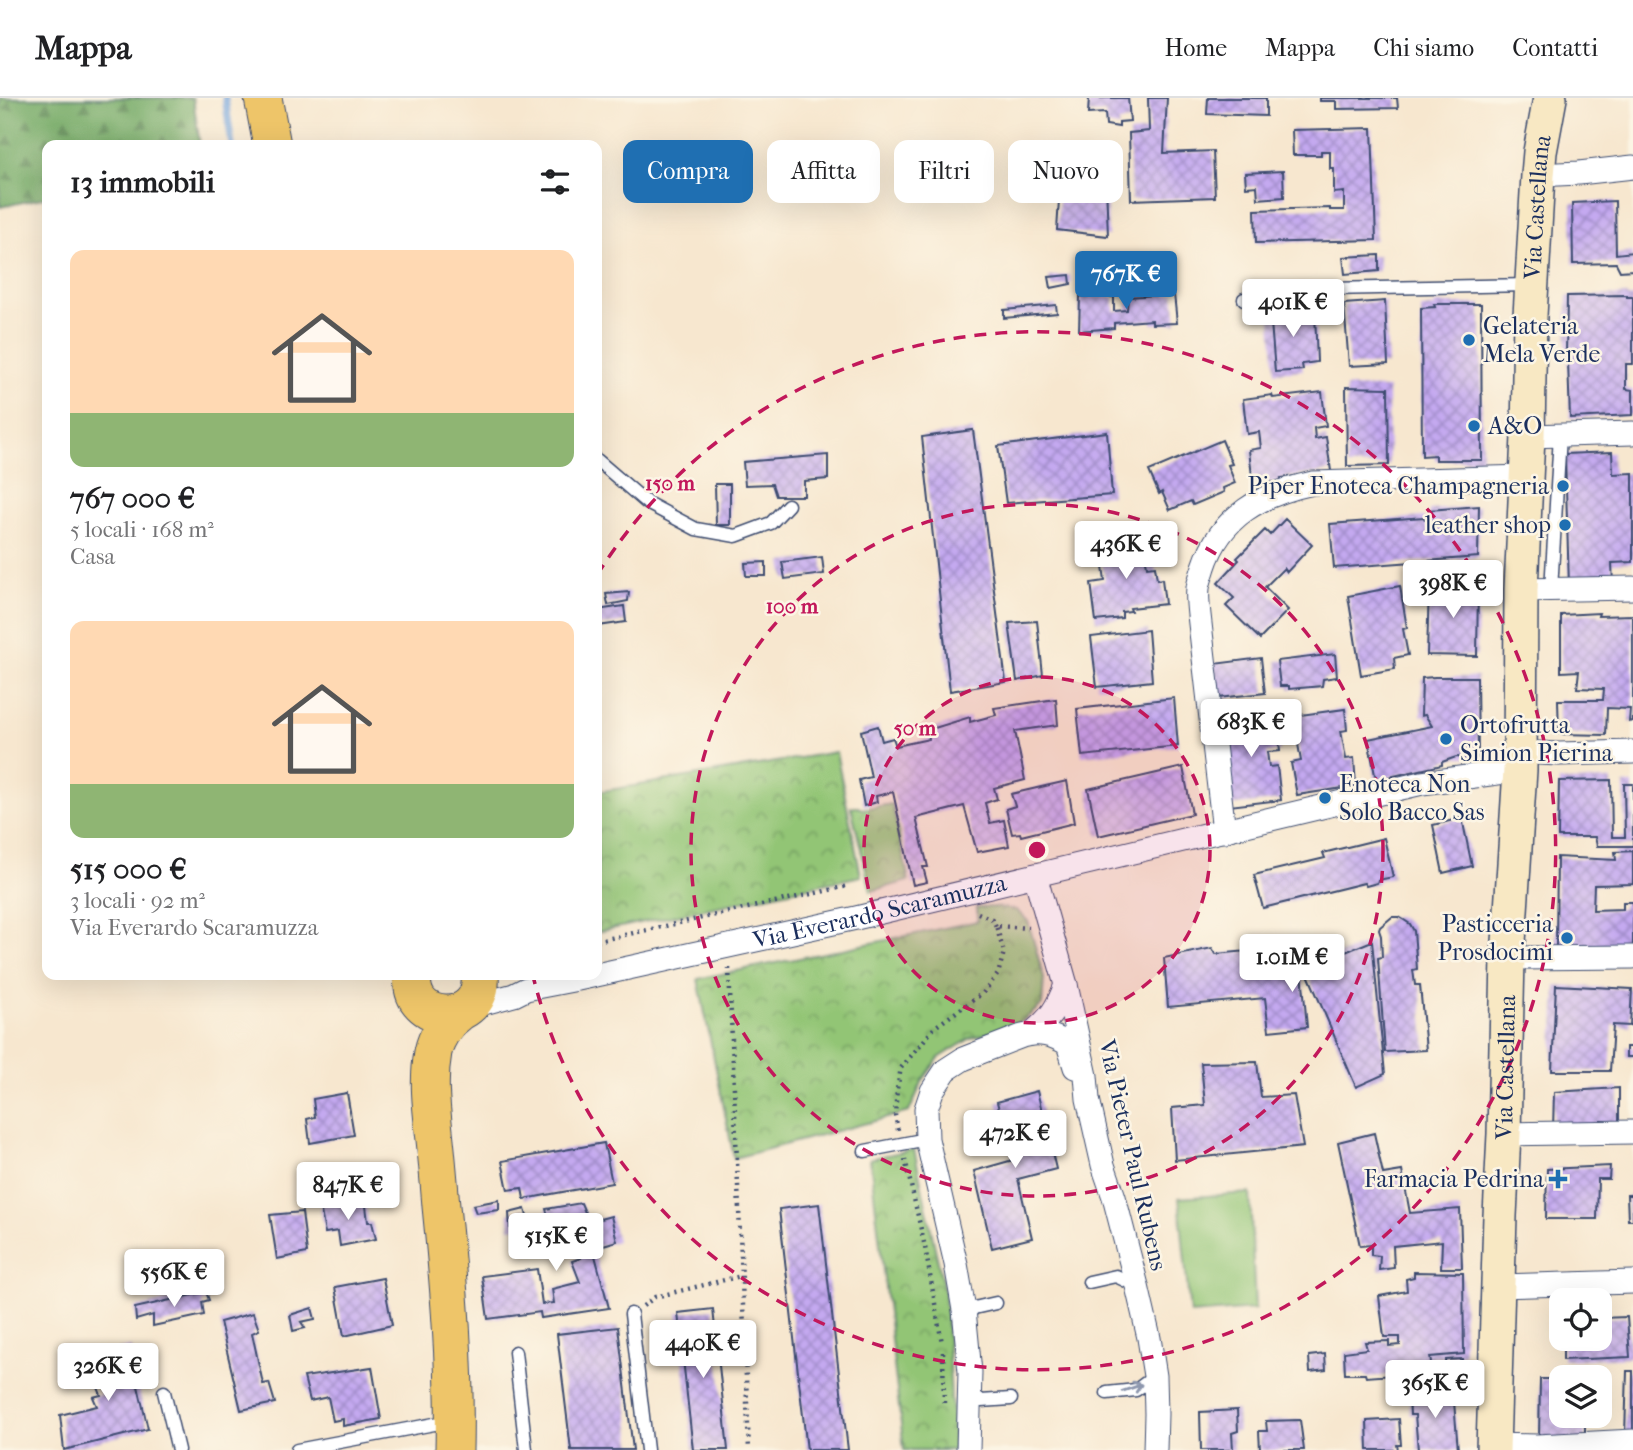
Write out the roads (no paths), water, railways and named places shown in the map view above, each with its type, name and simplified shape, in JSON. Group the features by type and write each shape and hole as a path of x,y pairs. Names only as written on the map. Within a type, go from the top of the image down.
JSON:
{"main road":[{"path":"263,98 271,140"},
{"path":"414,986 427,1009 442,1015 469,998"},
{"path":"414,986 420,1059 430,1088"},
{"path":"454,1435 443,1218 430,1088 438,1036 469,998"}],"street":[{"name":"Via Castellana","path":"1493,1448 1508,958 1519,761 1536,590 1525,477 1544,436 1530,316 1540,152 1550,98"},
{"path":"1538,175 1633,167"},
{"path":"1544,436 1633,433"},
{"path":"1224,831 1198,586 1218,535 1240,513 1260,499 1287,488 1312,483 1525,477"},
{"path":"1536,590 1633,588"},
{"name":"Via Everardo Scaramuzza","path":"602,974 856,918 1519,761 1559,754 1633,752"},
{"name":"Via Pieter Paul Rubens","path":"1034,875 1066,985 1086,1076 1087,1099 1149,1338 1155,1376 1155,1450"},
{"path":"1508,958 1633,957"},
{"path":"501,980 526,989"},
{"name":"Via Everardo Scaramuzza","path":"469,998 514,995 526,989 573,980"},
{"path":"968,1450 970,1358 956,1264 927,1139 926,1109 932,1091 946,1070 963,1059 1031,1034 1054,1012 1066,985"},
{"path":"1031,1034 1045,1034 1068,1044 1087,1099"},
{"path":"1504,1134 1633,1132"},
{"path":"1498,1286 1633,1282"},
{"path":"1493,1448 1633,1441"}],"lane":[{"path":"1244,299 1328,289 1533,285"},
{"path":"1536,590 1544,436"},
{"path":"602,464 647,503 696,529 736,536 771,523 788,505"},
{"path":"865,1151 927,1139"},
{"path":"1089,1282 1116,1276 1137,1286"},
{"path":"965,1318 974,1308 996,1303"},
{"path":"631,1314 647,1450"},
{"path":"515,1352 526,1450"},
{"path":"1107,1393 1136,1390 1155,1376"},
{"path":"970,1391 981,1401 1010,1399"},
{"path":"164,1392 177,1450"},
{"path":"297,1450 440,1422 454,1435"}],"waterway":[{"path":"225,98 231,140"}],"place":[{"name":"Gelateria Mela Verde","path":"1469,340"},
{"name":"A&O","path":"1474,426"},
{"name":"Piper Enoteca Champagneria","path":"1563,486"},
{"name":"leather shop","path":"1565,525"},
{"name":"Ortofrutta Simion Pierina","path":"1446,739"},
{"name":"Enoteca Non Solo Bacco Sas","path":"1325,798"},
{"name":"Pasticceria Prosdocimi","path":"1567,938"},
{"name":"Farmacia Pedrina","path":"1558,1179"}]}
